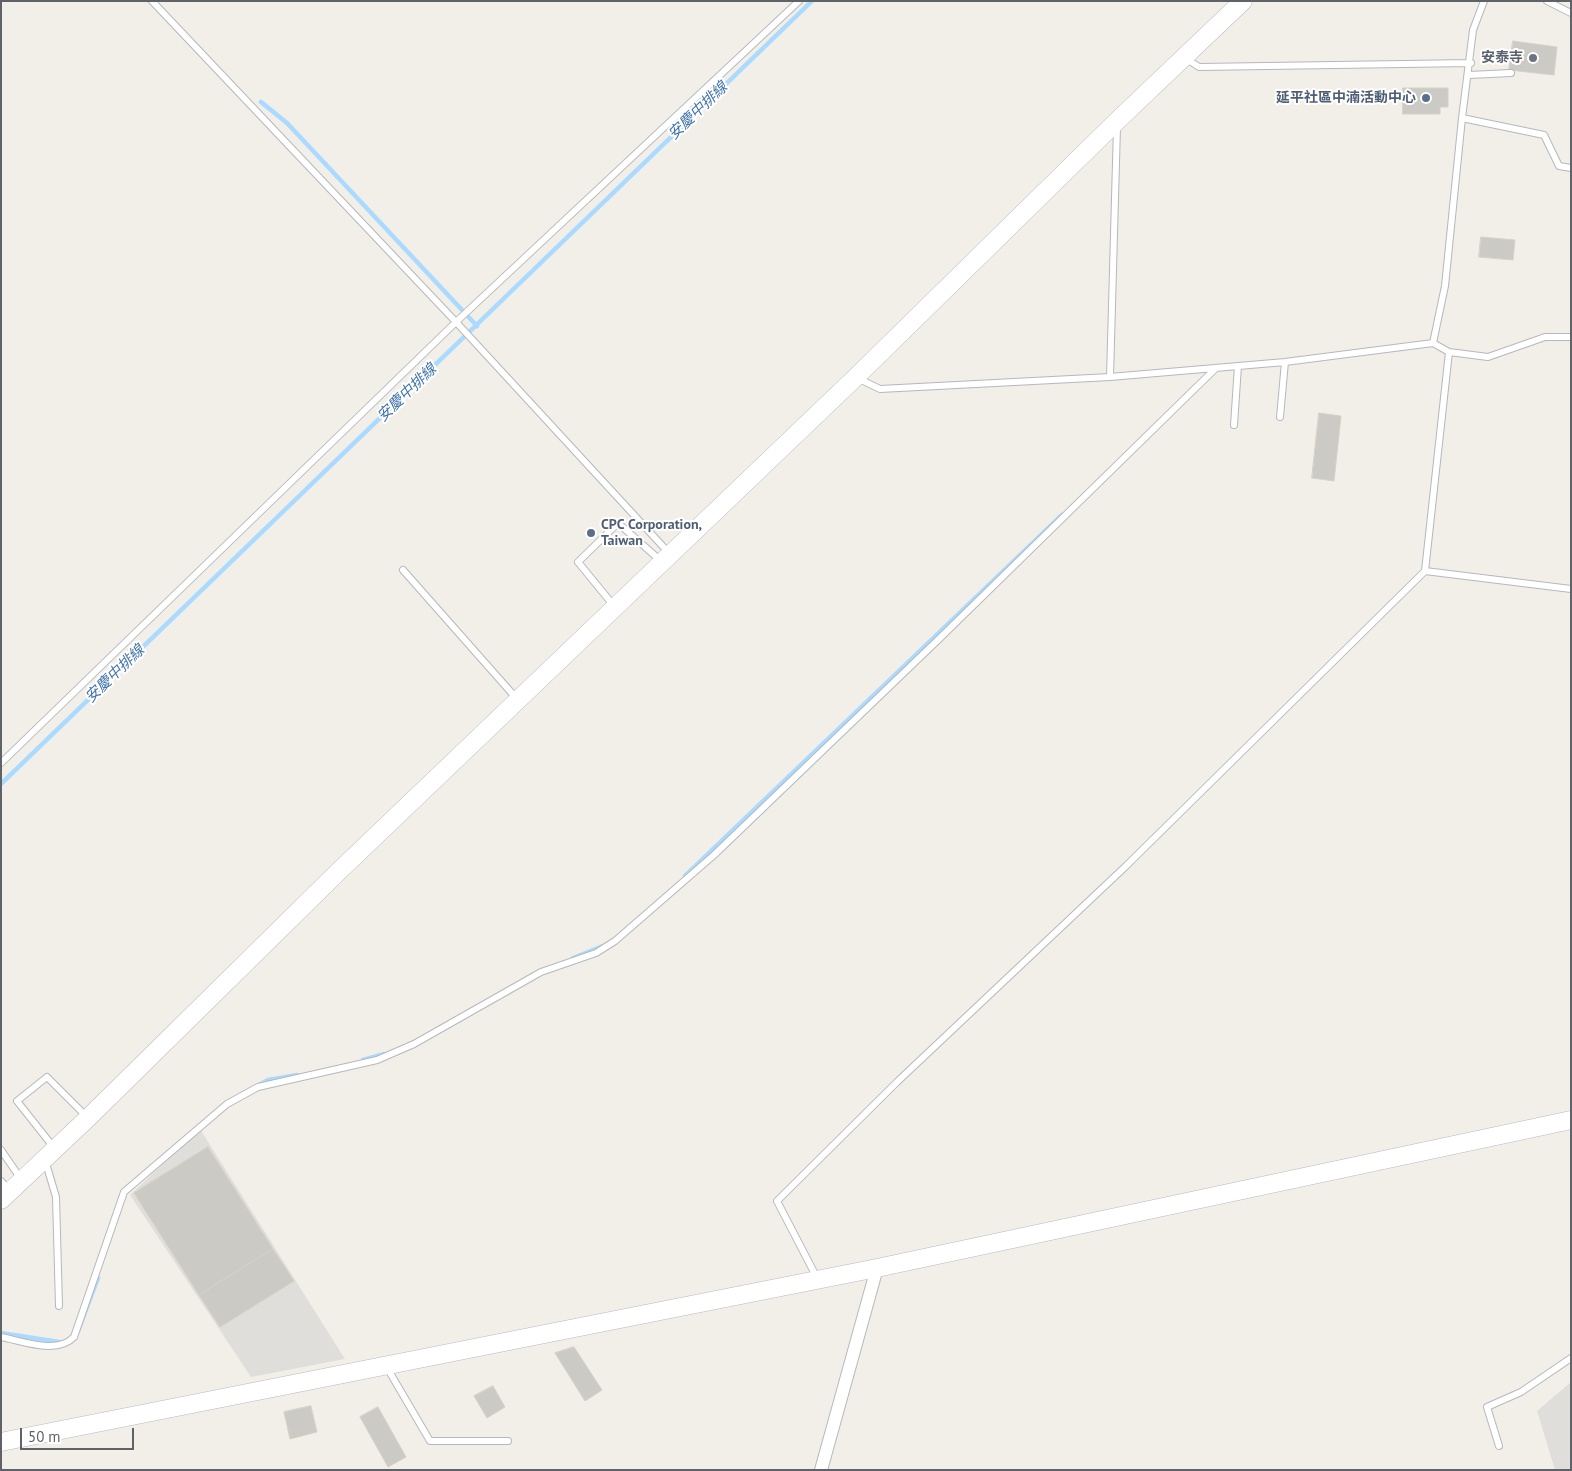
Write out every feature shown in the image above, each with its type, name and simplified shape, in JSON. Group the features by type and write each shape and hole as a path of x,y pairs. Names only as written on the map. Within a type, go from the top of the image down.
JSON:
{"main road":[{"path":"9,1188 50,1154 88,1118 324,886 856,377 1117,121 1243,1"},
{"path":"1,1442 817,1278 876,1268 1571,1120"}],"street":[{"path":"821,1470 876,1268"}],"lane":[{"path":"152,1 474,341 666,558"},
{"path":"1,763 456,322 799,1"},
{"path":"1434,342 1446,286 1462,118 1471,63 1473,30 1484,1"},
{"path":"1547,1 1571,14"},
{"path":"1184,58 1199,67 1471,63"},
{"path":"1469,75 1511,73"},
{"path":"1462,118 1544,135 1558,166 1571,168"},
{"path":"1110,377 1117,121"},
{"path":"856,377 880,389 1110,377 1285,362 1434,342 1449,352 1488,357 1545,337 1571,337"},
{"path":"817,1278 777,1201 897,1082 1126,866 1425,571 1449,352"},
{"path":"1280,417 1285,362"},
{"path":"1234,425 1238,366"},
{"path":"1,1337 53,1346 66,1344 74,1337 124,1192 236,1098 258,1087 377,1060 414,1044 541,972 596,953 615,941 714,854 777,794 940,638 1216,368"},
{"path":"615,607 578,562 618,523 666,558"},
{"path":"403,570 517,700"},
{"path":"1425,571 1571,589"},
{"path":"60,1306 56,1197 50,1154 16,1101 46,1077 88,1118"},
{"path":"1,1150 9,1188"},
{"path":"1499,1446 1487,1407 1521,1392 1571,1358"},
{"path":"385,1365 430,1442 508,1441"}],"shaded area":[{"path":"200,1129 345,1359 251,1377 130,1195"},
{"path":"1571,1382 1571,1470 1555,1470 1537,1411"}],"building":[{"name":"安泰寺","path":"1513,41 1557,47 1554,75 1509,70"},
{"name":"延平社區中湳活動中心","path":"1403,88 1448,88 1448,107 1440,107 1440,114 1403,114"},
{"path":"1481,237 1515,240 1513,260 1479,257"},
{"path":"1319,413 1341,416 1334,481 1312,478"},
{"path":"208,1147 273,1249 199,1295 134,1193"},
{"path":"273,1249 294,1281 220,1327 199,1295"},
{"path":"574,1347 602,1390 585,1401 555,1353"},
{"path":"493,1386 505,1407 487,1418 474,1396"},
{"path":"311,1406 317,1432 290,1439 284,1412"},
{"path":"378,1407 406,1457 388,1467 360,1417"}],"waterway":[{"name":"安慶中排線","path":"1,784 812,1"},
{"path":"261,102 287,123 477,326"},
{"path":"685,876 1062,515"},
{"path":"573,958 603,946"},
{"path":"363,1060 384,1054"},
{"path":"259,1085 268,1080 297,1075"},
{"path":"78,1331 98,1278"},
{"path":"1,1333 59,1342"}],"place":[{"name":"安泰寺","path":"1533,58"},
{"name":"延平社區中湳活動中心","path":"1426,98"},
{"name":"CPC Corporation, Taiwan","path":"591,533"}]}
